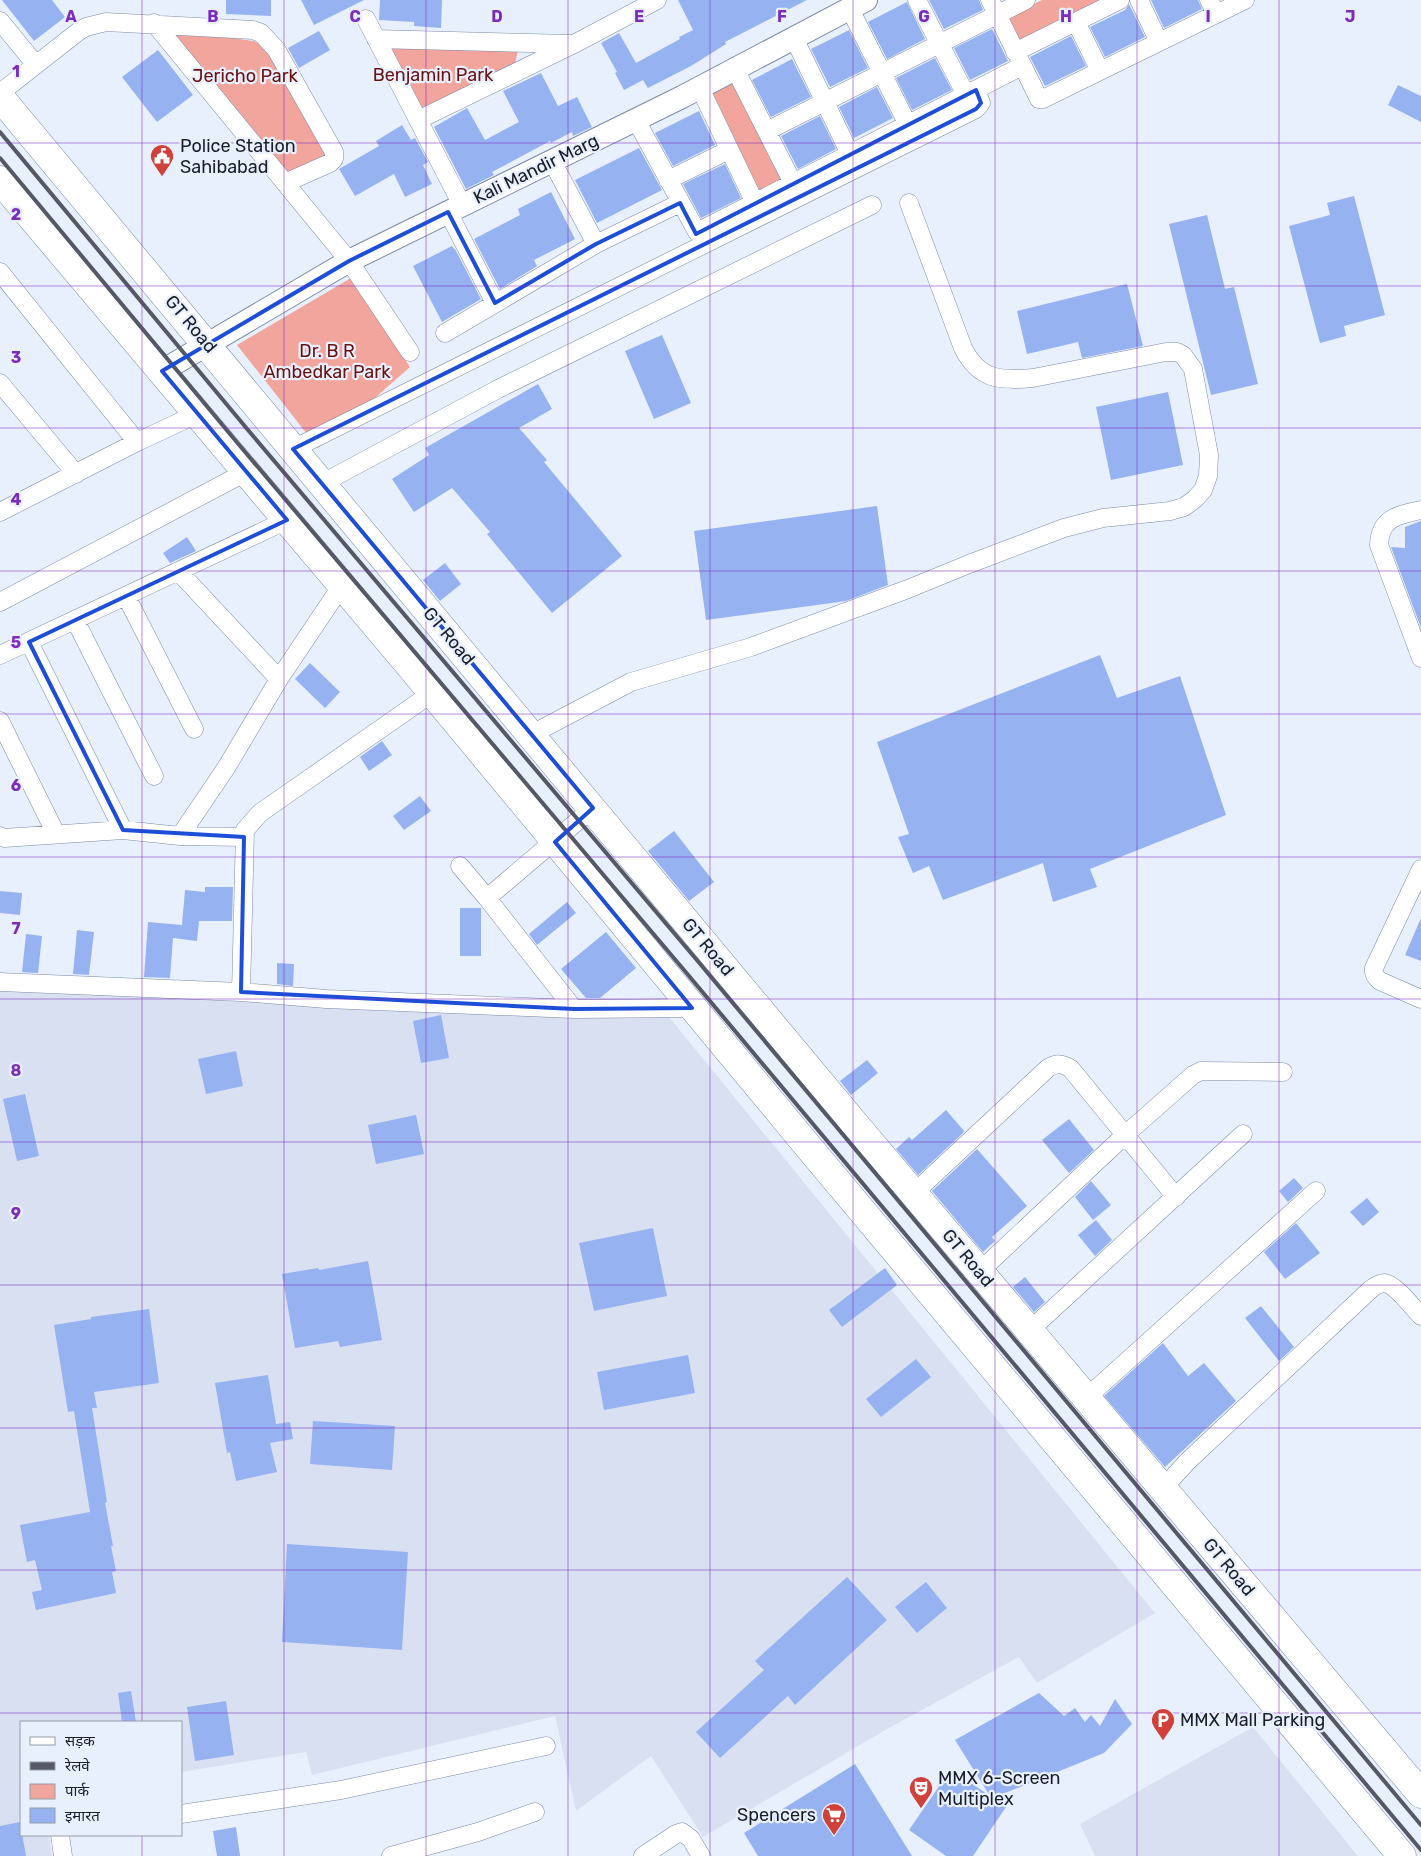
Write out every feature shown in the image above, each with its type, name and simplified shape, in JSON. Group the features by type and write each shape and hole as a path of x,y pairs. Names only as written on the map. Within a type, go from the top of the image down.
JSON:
{"highway":[{"name":"GT Road","path":"0,95 207,343 321,484 532,734 913,1194 1421,1794"},
{"path":"1,183 342,585 692,1008 1402,1856"}],"street":[{"path":"418,120 574,44 657,0"},
{"path":"293,449 976,109 981,103 971,92 940,43 917,0"},
{"path":"767,131 940,43 993,7 1026,0"},
{"path":"636,120 697,232 971,92 1076,22 1120,0"},
{"path":"1139,0 1159,42"},
{"path":"993,7 1039,99 1043,99 1159,42 1212,7 1245,0"},
{"path":"858,4 882,73 908,125"},
{"name":"Kali Mandir Marg","path":"162,371 349,261 700,88 858,4"},
{"path":"366,19 418,120 495,303"},
{"path":"0,21 36,65"},
{"path":"0,95 86,27 106,22 154,23 253,30 269,39 276,49 334,152 334,158 330,163 285,183"},
{"path":"1076,22 1100,71"},
{"path":"154,23 349,261 410,352"},
{"path":"376,38 574,44"},
{"path":"794,38 850,154"},
{"path":"736,69 793,183"},
{"path":"700,88 755,203"},
{"path":"668,180 729,150"},
{"path":"552,161 596,244"},
{"path":"445,333 596,244 680,202"},
{"path":"532,734 631,682 751,647 908,589 1064,528 1095,520 1170,511 1184,507 1203,490 1208,476 1209,455 1193,369 1183,355 1176,352 1166,352 1033,378 1012,380 989,376 973,364 963,348 909,203"},
{"path":"321,484 498,389 872,205"},
{"path":"0,272 137,442"},
{"path":"0,383 76,474"},
{"path":"3,506 76,474 137,442 198,414"},
{"path":"0,602 246,472"},
{"path":"1421,510 1396,516 1389,520 1381,532 1379,545 1421,658"},
{"path":"0,656 287,520"},
{"path":"178,571 279,679"},
{"path":"180,836 226,768 279,679 342,585"},
{"path":"126,596 194,729"},
{"path":"75,620 154,776"},
{"path":"29,642 123,830"},
{"path":"241,992 245,830 260,813 432,693"},
{"path":"0,721 56,834"},
{"path":"488,898 593,808"},
{"path":"0,836 123,830 180,836 244,836"},
{"path":"460,866 488,898 574,1009"},
{"path":"1421,869 1373,973 1380,981 1421,999"},
{"path":"0,982 241,992 326,999 574,1009 692,1008"},
{"path":"913,1194 1048,1068 1056,1063 1064,1064 1071,1069 1176,1197"},
{"path":"980,1272 1124,1135 1184,1081 1201,1072 1283,1072"},
{"path":"1029,1331 1244,1134"},
{"path":"1086,1398 1316,1191"},
{"path":"1163,1488 1188,1461 1371,1289 1380,1284 1387,1284 1394,1288 1421,1316"},
{"path":"182,1814 341,1790 546,1746"},
{"path":"391,1856 478,1832 535,1812"},
{"path":"643,1856 682,1832 691,1839 701,1856"},
{"path":"60,1836 63,1856"}],"highlighted area":[{"path":"976,90 981,103 976,109 293,449 593,808 555,842 692,1008 574,1009 241,992 244,837 123,830 29,642 287,520 162,371 349,261 448,212 495,303 596,244 680,203 696,234"}],"shaded area":[{"path":"0,977 665,1012 1155,1613 1037,1683 1019,1657 889,1728 703,1837 651,1756 576,1811 555,1716 312,1775 306,1752 182,1772 182,1721 20,1721 20,1836 49,1836 52,1856 0,1856"},
{"path":"1253,1727 1358,1856 1095,1856 1080,1824"}],"green space":[{"path":"1042,0 1109,0 1019,44 1006,18"},
{"name":"Jericho Park","path":"161,27 265,43 330,159 286,178"},
{"name":"Benjamin Park","path":"381,42 519,46 514,68 420,115"},
{"path":"734,72 788,177 752,193 703,89"},
{"name":"Dr. B R Ambedkar Park","path":"351,278 410,367 318,448 237,345"}],"building":[{"path":"2,0 52,0 65,17 34,41"},
{"path":"226,0 271,0 271,16 226,14"},
{"path":"301,0 364,0 314,25"},
{"path":"380,0 442,0 441,28 414,26 414,22 379,20"},
{"path":"678,0 807,0 725,42 726,44 691,66 648,88 643,80 624,90 615,73 617,72 601,43 619,33 636,63 680,39 679,37 693,30"},
{"path":"929,0 979,0 983,10 944,29"},
{"path":"1151,0 1198,0 1202,9 1164,28"},
{"path":"907,2 925,39 887,59 868,22"},
{"path":"1129,4 1145,37 1105,57 1090,27 1125,10"},
{"path":"992,29 1008,61 970,80 954,48"},
{"path":"849,30 868,68 830,87 811,49"},
{"path":"319,31 330,50 299,68 288,48"},
{"path":"1071,36 1086,66 1045,86 1030,57"},
{"path":"158,50 193,95 157,122 122,77"},
{"path":"935,58 952,90 912,110 896,78"},
{"path":"792,59 811,97 771,117 752,80"},
{"path":"541,73 558,106 577,97 592,127 573,136 572,132 551,143 550,141 492,172 494,175 466,189 434,127 467,108 485,140 519,122 503,91"},
{"path":"1398,85 1421,96 1421,122 1388,105"},
{"path":"877,87 893,118 854,138 839,107"},
{"path":"699,111 715,145 673,166 655,133"},
{"path":"820,116 836,149 798,169 781,136"},
{"path":"402,125 411,140 415,138 428,162 423,165 432,184 405,197 394,174 355,196 339,169 379,146 376,141"},
{"path":"639,148 662,190 597,223 575,180"},
{"path":"725,164 741,198 701,218 683,184"},
{"path":"551,192 575,239 534,260 537,266 500,289 474,239 520,215 518,209"},
{"path":"1354,196 1385,315 1344,326 1346,336 1320,343 1289,226 1330,215 1327,203"},
{"path":"1207,215 1225,289 1234,287 1258,384 1211,395 1169,224"},
{"path":"452,246 481,299 442,322 413,266"},
{"path":"1127,284 1143,346 1082,358 1078,342 1027,354 1017,311"},
{"path":"662,335 691,403 654,419 625,351"},
{"path":"538,384 552,409 519,428 547,460 544,462 622,556 552,613 487,534 490,532 452,488 414,512 392,479 429,455 425,448"},
{"path":"1168,392 1183,465 1111,480 1096,407"},
{"path":"877,506 888,585 846,601 706,620 694,531"},
{"path":"1421,521 1421,628 1391,547 1405,548 1405,527"},
{"path":"187,537 196,551 170,563 163,553"},
{"path":"445,563 461,584 440,601 423,580"},
{"path":"1100,655 1117,698 1180,676 1226,815 1090,869 1097,887 1053,902 1043,863 943,900 929,866 913,873 898,837 909,834 877,742"},
{"path":"310,663 340,692 325,708 295,679"},
{"path":"382,741 392,755 369,771 360,757"},
{"path":"420,796 431,811 404,830 393,816"},
{"path":"674,831 714,882 689,901 648,851"},
{"path":"205,887 233,887 232,921 199,921 197,941 173,938 170,978 144,977 148,922 182,925 185,890 205,892"},
{"path":"0,891 22,893 20,915 0,913"},
{"path":"567,902 576,913 537,945 529,934"},
{"path":"460,908 481,908 481,956 460,956"},
{"path":"1421,918 1421,961 1405,955"},
{"path":"77,930 94,932 89,975 73,974"},
{"path":"606,932 636,968 600,998 586,998 561,969"},
{"path":"26,934 42,936 38,973 22,972"},
{"path":"277,963 294,964 293,986 277,984"},
{"path":"441,1015 449,1058 421,1063 413,1021"},
{"path":"236,1051 243,1086 206,1094 198,1059"},
{"path":"867,1060 878,1073 851,1095 840,1081"},
{"path":"25,1094 39,1156 17,1161 3,1099"},
{"path":"946,1110 964,1131 918,1175 896,1149 909,1137 912,1140"},
{"path":"416,1115 424,1154 376,1164 368,1125"},
{"path":"1069,1119 1094,1150 1069,1173 1042,1140"},
{"path":"977,1149 1027,1206 992,1237 995,1241 983,1252 932,1191"},
{"path":"1294,1178 1303,1188 1288,1202 1279,1191"},
{"path":"1091,1181 1111,1205 1093,1220 1075,1197"},
{"path":"1367,1198 1379,1212 1363,1226 1350,1212"},
{"path":"1096,1220 1112,1240 1095,1256 1078,1235"},
{"path":"1296,1223 1320,1253 1285,1279 1264,1252"},
{"path":"653,1228 667,1296 594,1311 579,1243"},
{"path":"368,1261 382,1340 340,1347 338,1341 295,1348 282,1274 318,1268 319,1270"},
{"path":"885,1268 897,1285 842,1327 829,1310"},
{"path":"1025,1277 1045,1302 1034,1312 1013,1287"},
{"path":"1261,1306 1294,1347 1279,1361 1245,1318"},
{"path":"149,1309 159,1383 94,1392 97,1408 92,1408 113,1546 111,1546 116,1571 112,1572 116,1593 36,1610 32,1592 42,1590 35,1560 27,1562 20,1525 90,1512 74,1411 68,1412 54,1325 91,1319 91,1317"},
{"path":"1163,1343 1188,1376 1204,1363 1236,1401 1165,1467 1104,1396"},
{"path":"688,1355 695,1393 604,1410 597,1372"},
{"path":"916,1359 931,1377 881,1417 866,1399"},
{"path":"268,1375 276,1424 290,1422 293,1439 270,1443 277,1472 236,1481 230,1452 227,1453 215,1383"},
{"path":"313,1421 395,1426 392,1470 310,1464"},
{"path":"287,1544 408,1552 402,1650 282,1642"},
{"path":"847,1577 887,1620 795,1705 788,1696 720,1758 696,1732 764,1670 755,1661"},
{"path":"926,1582 947,1608 917,1633 895,1607"},
{"path":"131,1691 136,1721 122,1721 118,1693"},
{"path":"1039,1693 1064,1716 1075,1708 1085,1722 1091,1715 1100,1726 1115,1699 1132,1724 1104,1753 993,1798 1006,1807 973,1856 946,1856 909,1830 951,1769 990,1796 955,1740"},
{"path":"226,1701 234,1755 195,1761 187,1707"},
{"path":"855,1764 912,1856 758,1856 744,1833"},
{"path":"20,1822 20,1836 22,1836 26,1856 0,1856 0,1826"},
{"path":"236,1827 240,1856 217,1856 213,1831"}],"railway":[{"path":"0,132 248,430 696,959 1421,1825"},
{"path":"0,158 235,440 684,970 1421,1850"}],"place":[{"name":"Police Station Sahibabad","path":"162,177"},
{"name":"MMX Mall Parking","path":"1163,1741"},
{"name":"MMX 6-Screen Multiplex","path":"921,1809"},
{"name":"Spencers","path":"834,1836"}]}
